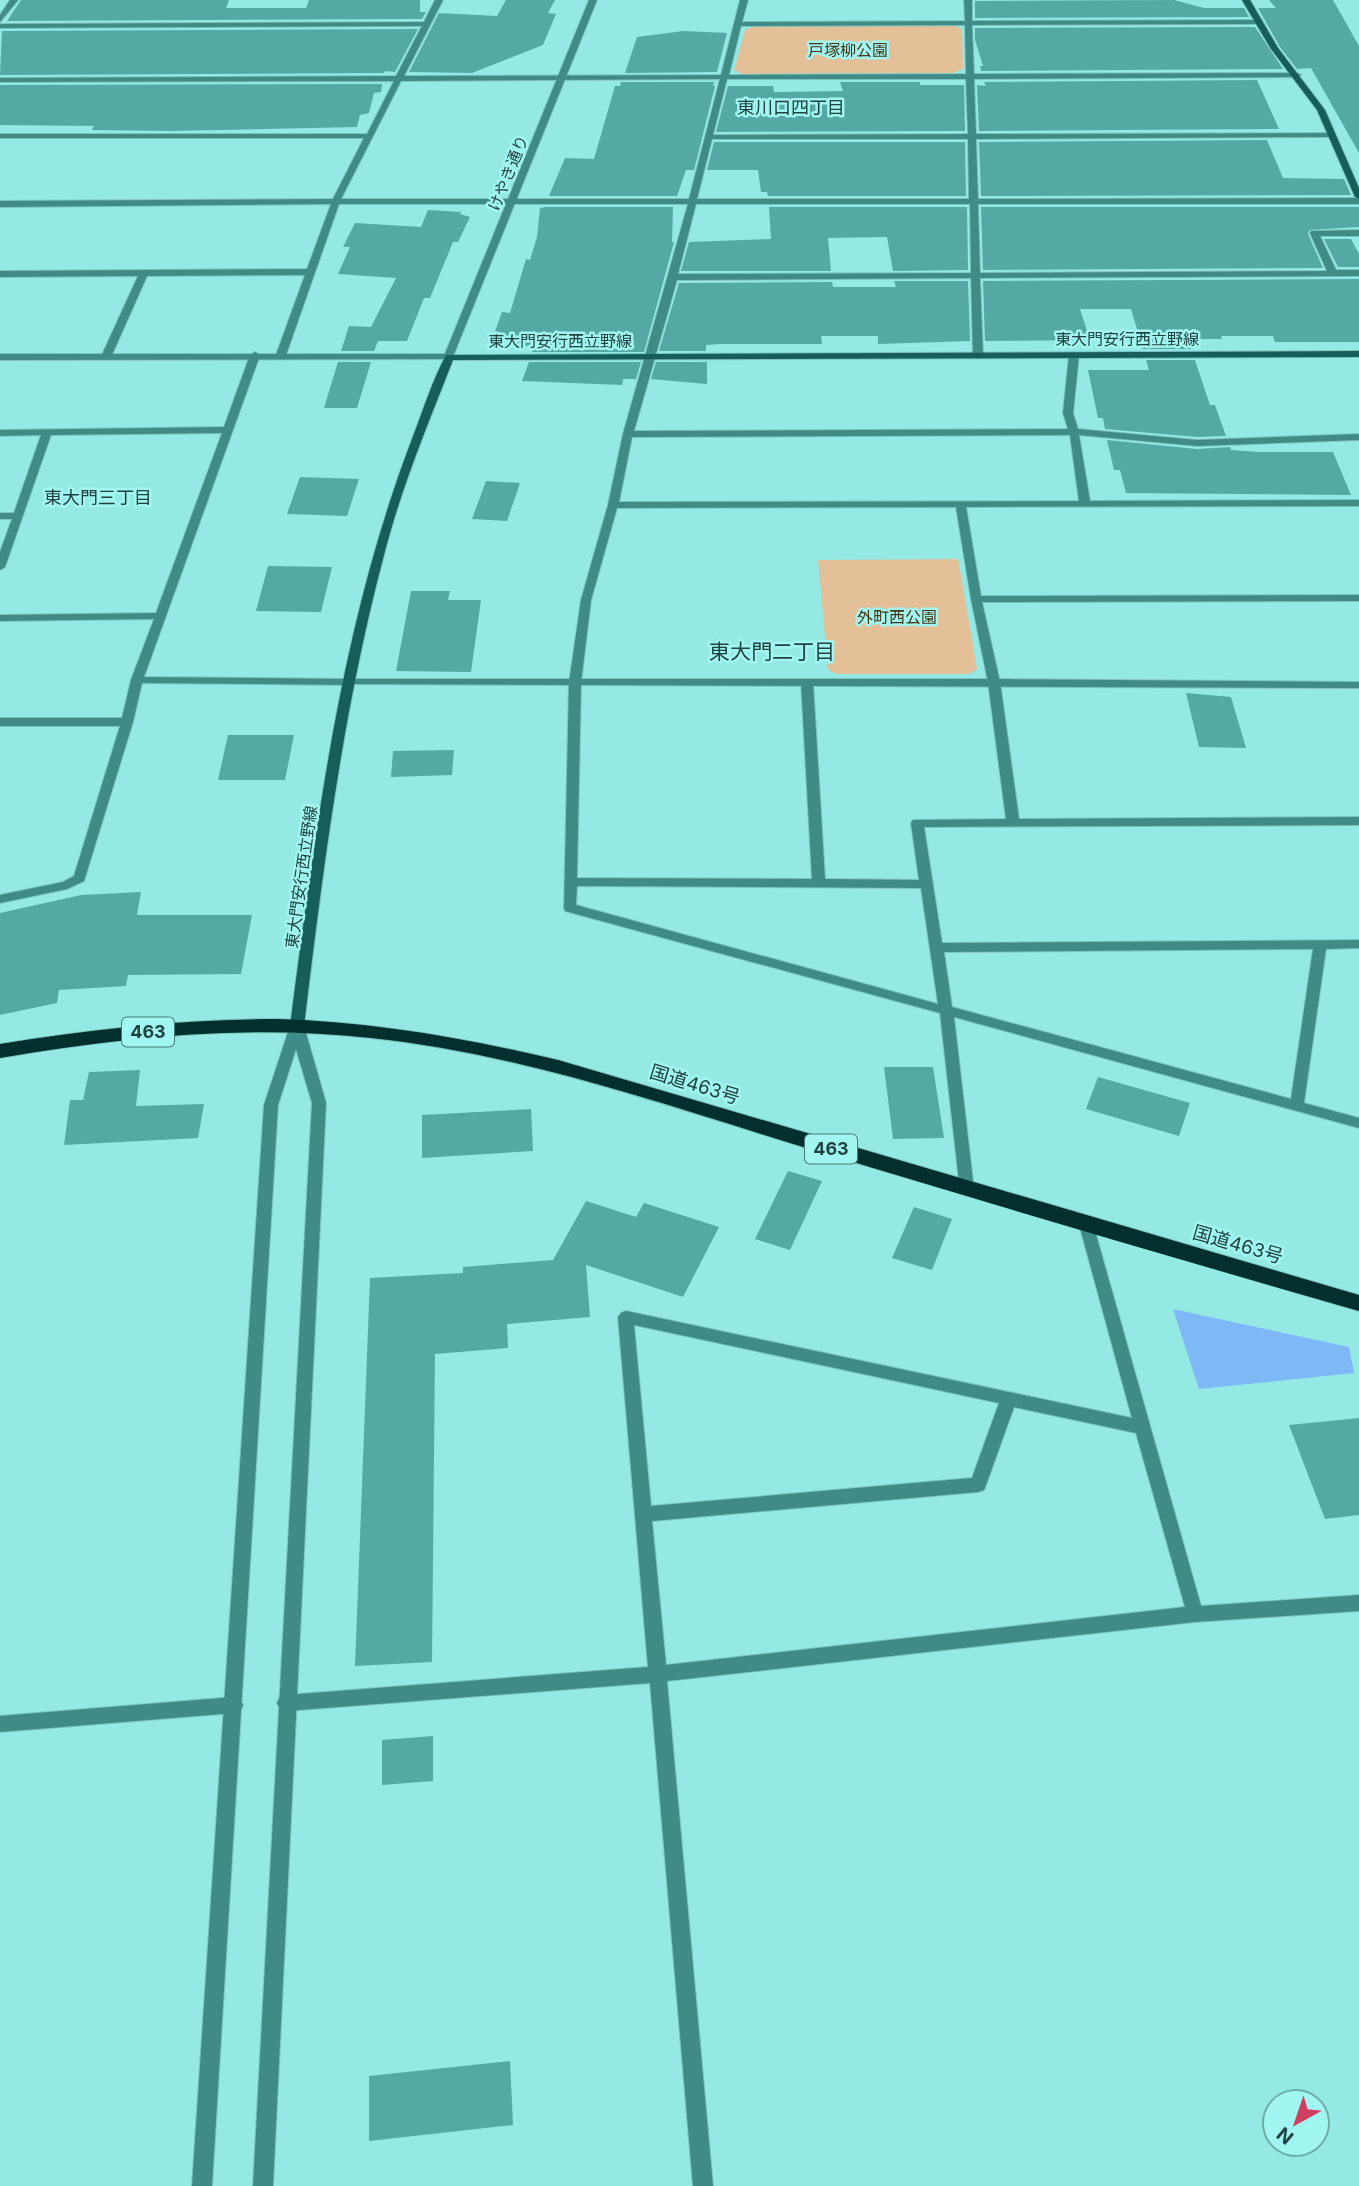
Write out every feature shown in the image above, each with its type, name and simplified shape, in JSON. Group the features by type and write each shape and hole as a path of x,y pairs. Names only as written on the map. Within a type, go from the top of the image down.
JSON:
{"highway":[{"name":"国道463号","path":"0,1051 68,1039 190,1028 297,1026 371,1031 452,1042 565,1069 967,1190 1359,1303"}],"main road":[{"path":"1246,0 1275,48 1321,110 1359,199"},
{"name":"東大門安行西立野線","path":"297,1026 322,831 348,682 378,555 409,461 449,357 1359,354"}],"street":[{"path":"0,20 14,0"},
{"path":"281,355 336,201 439,0"},
{"name":"けやき通り","path":"449,357 593,0"},
{"path":"744,0 586,600 575,683 570,908 1359,1123"},
{"path":"968,0 978,275 978,355"},
{"path":"738,23 1259,22"},
{"path":"0,26 426,24"},
{"path":"0,80 1297,75"},
{"path":"708,137 1332,135"},
{"path":"0,136 368,136"},
{"path":"0,204 336,201 511,204 974,203 1359,199"},
{"path":"1333,273 1314,233 1359,233"},
{"path":"0,274 309,272"},
{"path":"673,277 1359,273"},
{"path":"106,357 143,274"},
{"path":"0,899 67,885 80,878 137,680 255,355"},
{"path":"1074,355 1068,414 1074,432 1085,503"},
{"path":"0,357 449,357"},
{"path":"0,433 228,430"},
{"path":"628,434 1074,432 1197,443 1359,437"},
{"path":"0,567 47,433"},
{"path":"960,503 976,600 994,682 1013,824"},
{"path":"613,505 1359,503"},
{"path":"0,516 18,516"},
{"path":"976,600 1359,598"},
{"path":"0,618 160,616"},
{"path":"137,680 1359,685"},
{"path":"807,682 819,885"},
{"path":"0,722 127,722"},
{"path":"967,1190 946,1010 917,823 1359,821"},
{"path":"571,882 926,884"},
{"path":"1297,1106 1320,944"},
{"path":"936,948 1359,944"},
{"path":"263,2186 319,1103 297,1026"},
{"path":"202,2186 271,1105 297,1026"},
{"path":"1086,1224 1195,1614"},
{"path":"703,2186 660,1674 626,1317 1141,1427"},
{"path":"645,1514 978,1485 1009,1399"},
{"path":"286,1703 660,1674 1195,1614 1359,1603"},
{"path":"0,1724 234,1705"}],"green space":[{"name":"戸塚柳公園","path":"952,25 962,29 963,69 953,73 742,74 734,70 745,30 755,26"},
{"name":"外町西公園","path":"958,559 977,669 969,674 836,674 828,669 818,560"}],"water":[{"path":"1173,1309 1349,1347 1354,1373 1199,1389"}],"building":[{"path":"21,0 229,0 226,8 306,8 309,0 420,0 420,12 426,12 422,19 7,21"},
{"path":"506,0 555,0 548,13 556,14 543,45 472,73 409,72 439,13 497,16"},
{"path":"1174,0 1204,8 1244,8 1249,17 975,18 975,1"},
{"path":"1269,0 1333,0 1359,46 1359,153 1311,68 1297,69 1280,47 1258,8 1276,8"},
{"path":"1255,27 1283,69 981,71 980,66 983,66 975,40 975,28"},
{"path":"418,29 395,72 0,75 2,31"},
{"path":"684,31 727,33 717,72 625,73 637,37"},
{"path":"1257,80 1279,129 979,131 977,85 986,86 984,82"},
{"path":"621,82 714,82 694,170 686,170 677,196 549,196 565,158 594,159 615,86 620,86"},
{"path":"840,82 964,85 965,131 716,132 728,86 773,86 774,92 843,91"},
{"path":"382,84 381,92 374,93 369,113 360,115 357,127 171,131 92,130 94,126 0,125 0,85"},
{"path":"1267,140 1283,178 1344,179 1351,195 981,196 979,142"},
{"path":"714,142 965,142 966,196 768,196 767,192 761,192 758,170 707,170"},
{"path":"673,207 674,242 644,352 532,352 534,346 509,345 512,338 493,337 502,312 510,313 526,259 530,260 537,237 540,208"},
{"path":"769,207 967,207 968,270 893,271 887,237 828,238 831,271 681,271 689,242 771,239"},
{"path":"981,207 1359,207 1359,227 1309,230 1308,234 1323,268 983,270"},
{"path":"428,210 461,212 460,214 470,217 458,242 453,242 430,298 424,298 407,341 378,341 374,351 341,351 349,326 371,327 396,278 338,274 350,247 343,247 355,223 421,227"},
{"path":"1324,239 1351,239 1359,254 1359,267 1338,267"},
{"path":"1359,279 1359,342 1275,342 1273,336 1221,336 1222,339 1187,339 1191,349 1143,349 1131,309 1080,309 1090,340 985,341 983,281"},
{"path":"894,281 968,281 970,341 878,344 878,336 821,336 822,344 720,344 706,345 706,351 659,351 679,283 832,282 833,287 896,287"},
{"path":"1146,360 1195,360 1210,405 1215,405 1226,436 1197,437 1105,429 1103,418 1098,418 1088,370 1149,370"},
{"path":"338,362 371,362 357,408 324,408"},
{"path":"529,362 641,362 636,379 623,379 622,385 522,381"},
{"path":"656,362 707,362 707,384 651,379"},
{"path":"1107,440 1197,449 1230,447 1231,450 1259,452 1333,452 1351,495 1126,493 1120,470 1114,470"},
{"path":"300,477 359,479 347,516 287,514"},
{"path":"486,481 520,483 507,521 472,519"},
{"path":"268,566 332,567 321,612 256,611"},
{"path":"411,591 450,591 448,600 481,600 471,672 396,671"},
{"path":"1186,693 1231,697 1246,748 1199,747"},
{"path":"228,735 294,735 285,780 218,780"},
{"path":"454,750 452,775 391,777 393,751"},
{"path":"141,892 137,915 252,915 241,974 128,975 126,986 59,990 57,1003 0,1015 0,913 81,895"},
{"path":"884,1067 933,1067 944,1138 893,1139"},
{"path":"140,1070 136,1106 204,1104 198,1138 64,1145 70,1100 83,1100 89,1072"},
{"path":"1098,1077 1190,1103 1179,1136 1086,1109"},
{"path":"531,1109 533,1151 422,1158 422,1115"},
{"path":"788,1171 822,1181 790,1250 755,1239"},
{"path":"586,1201 636,1217 644,1203 719,1227 683,1297 586,1265 590,1317 507,1324 508,1348 435,1354 432,1662 355,1666 370,1278 463,1273 463,1267 553,1260"},
{"path":"914,1207 952,1219 932,1270 892,1258"},
{"path":"1359,1418 1359,1515 1325,1519 1289,1425"},
{"path":"433,1736 433,1781 382,1785 382,1740"},
{"path":"510,2061 513,2125 369,2141 369,2076"}],"district":[{"name":"東川口四丁目","path":"791,108"},
{"name":"東大門三丁目","path":"98,498"},
{"name":"東大門二丁目","path":"772,652"}]}
